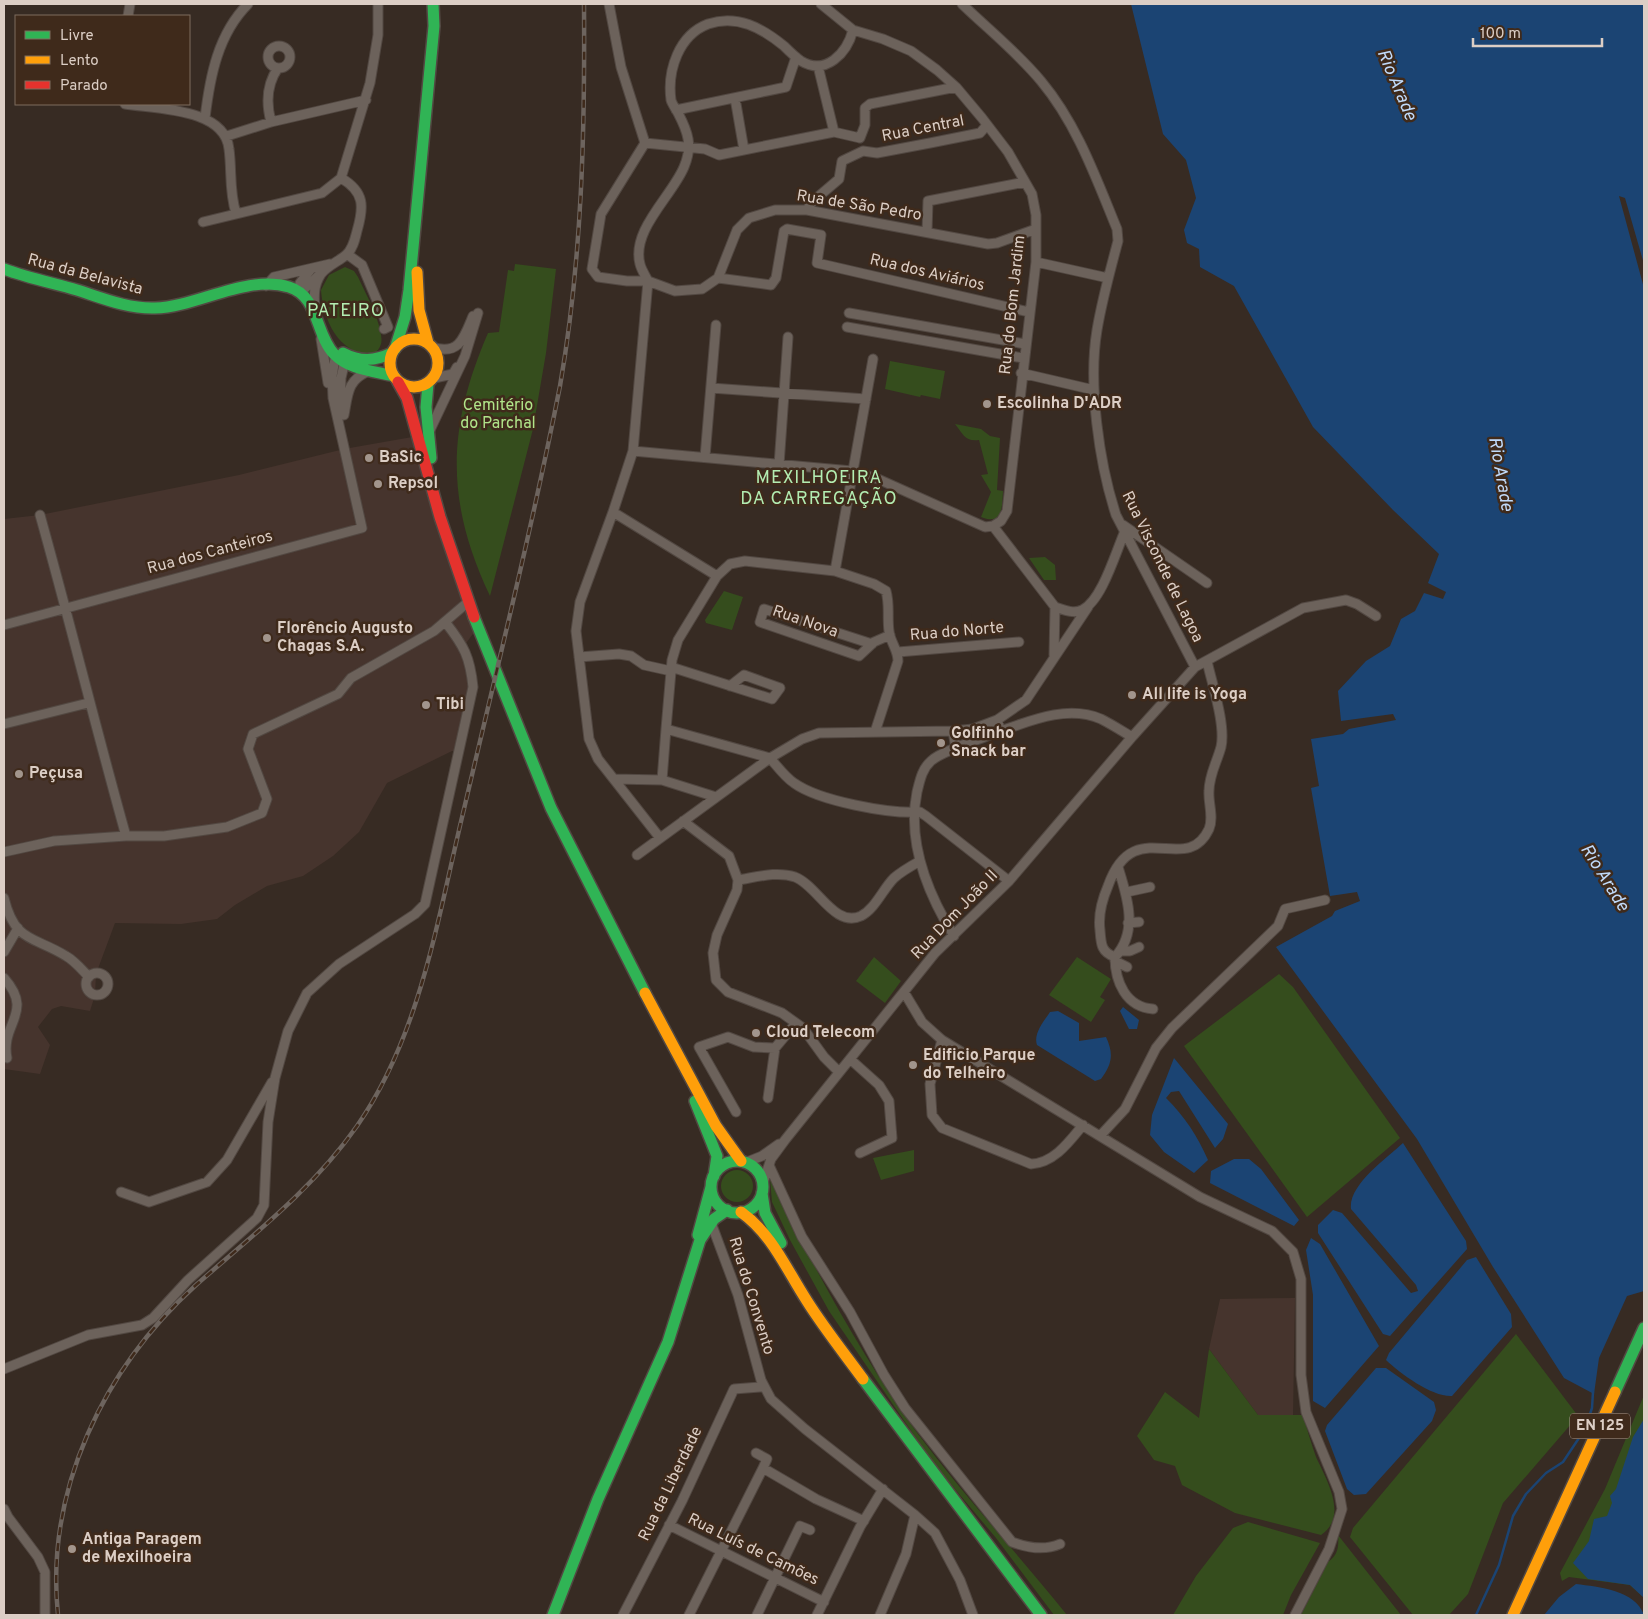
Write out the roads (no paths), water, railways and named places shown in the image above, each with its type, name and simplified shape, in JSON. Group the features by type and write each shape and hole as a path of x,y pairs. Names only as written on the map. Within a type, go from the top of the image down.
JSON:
{"main road":[{"path":"433,4 433,36 405,317 390,363 396,379 407,398 433,491 468,602 551,808 610,928 716,1126 744,1162 756,1168 763,1188 768,1221 850,1360"},
{"path":"414,217 419,310 430,345 439,362 431,381 426,407 433,491"},
{"name":"Rua da Belavista","path":"4,269 111,302 140,308 167,307 232,289 280,285 291,288 300,294 317,316 342,355"},
{"path":"342,355 366,361 378,360 394,351 409,339 418,339 430,345"},
{"path":"342,355 369,371 396,379 411,388 431,381"},
{"path":"556,1614 598,1499 668,1342 708,1218 717,1156 713,1142 657,1016"},
{"path":"727,1210 716,1201 713,1181 725,1164 744,1162"},
{"path":"741,1212 755,1206 763,1188"},
{"path":"690,1272 696,1243 708,1218 727,1210 741,1212 760,1226 811,1307 911,1447 1042,1615"},
{"name":"EN 125","path":"1513,1615 1644,1328"}],"street":[{"path":"205,118 223,39 238,14 248,4"},
{"path":"203,222 322,193 341,178 366,100 378,35 378,4"},
{"path":"609,4 621,67 636,108 645,143 601,214 592,269 598,277 627,281 648,280 661,288 687,292 702,289 718,278"},
{"name":"Rua do Bom Jardim","path":"821,4 853,30 911,51 956,87 1008,152 1032,194 1036,229 1036,262 1021,373 1007,511 994,526"},
{"name":"Rua Visconde de Lagoa","path":"962,4 1041,80 1080,140 1117,229 1118,241 1097,332 1094,390 1108,489 1123,527 1195,667"},
{"path":"660,838 598,759 589,740 576,631 580,602 633,451 648,280 640,264 638,250 642,234 683,169 690,148 689,136 671,102 671,85 676,55 694,31 708,24 726,20 744,22 770,35 796,57 810,65 818,66 833,62 849,45 868,34"},
{"path":"849,45 853,30"},
{"path":"676,110 786,87 796,57"},
{"path":"818,66 834,132"},
{"path":"271,122 267,104 271,78 278,68"},
{"path":"807,210 812,202 840,179 842,162 863,150 860,138 866,125 865,108 870,104 956,87"},
{"path":"736,98 744,150"},
{"path":"226,136 271,122 366,100"},
{"path":"142,105 205,118 226,136 231,163 231,190 236,214"},
{"name":"Rua Central","path":"863,150 877,153 980,133 987,125"},
{"path":"645,143 705,149 719,155 834,132 860,138"},
{"path":"980,133 992,134"},
{"path":"300,294 322,272 347,254 354,244 362,212 360,197 351,184 341,178"},
{"path":"927,232 928,201 1025,182"},
{"name":"Rua de São Pedro","path":"718,278 737,230 749,218 775,210 807,210 988,244 997,243 1036,229"},
{"name":"Rua dos Aviários","path":"718,278 770,285 776,278 784,231 787,229 821,234 818,263 1029,312"},
{"path":"347,254 362,265 388,327 384,329"},
{"path":"1036,262 1108,278"},
{"path":"266,286 274,277 335,263"},
{"path":"300,294 300,283 311,269"},
{"path":"322,272 314,291 332,406 340,433"},
{"path":"430,345 444,351 454,348 460,342 474,312 478,313 466,356 430,431 433,491"},
{"path":"849,313 1025,344"},
{"path":"705,458 716,325"},
{"path":"847,327 1023,358"},
{"path":"779,464 788,337"},
{"path":"340,433 341,378 344,365 342,355"},
{"path":"431,381 453,374 466,356"},
{"path":"835,571 873,359"},
{"path":"340,433 351,384 358,375 369,371"},
{"path":"1021,373 1094,390"},
{"path":"711,388 866,399"},
{"name":"Rua dos Canteiros","path":"4,625 362,528 340,433"},
{"path":"633,451 852,471 878,479 985,527 994,526 1055,607 1069,612 1081,611 1090,605"},
{"path":"613,512 717,576"},
{"path":"40,515 66,608 88,703 126,836"},
{"path":"637,855 770,758 802,739 819,734 953,731 973,729 997,720 1026,700 1054,655 1098,594 1123,527 1207,583"},
{"path":"662,780 671,669 678,640 717,576 730,564 745,561 835,571 874,584 886,591 890,603 890,635 898,652 896,672 875,732"},
{"path":"1195,667 1303,608 1346,600 1357,604 1376,616"},
{"path":"4,852 54,841 126,836 164,836 227,827 262,813 267,799 248,749 254,734 338,694 350,678 434,631 468,602"},
{"path":"1054,655 1055,607"},
{"name":"Rua Nova","path":"872,644 764,609 760,622 859,656 872,644 890,635"},
{"path":"4,1369 88,1335 142,1325 153,1318 188,1280 257,1218 264,1205 268,1122 274,1078 288,1032 307,993 339,964 415,914 426,904 473,687 468,656 464,646 446,623"},
{"name":"Rua do Norte","path":"898,652 1019,642"},
{"path":"579,657 619,654 631,656 644,665 671,669 772,699 780,688 744,675 730,686"},
{"path":"1139,947 1117,956 1107,954 1101,946 1099,922 1103,899 1111,876 1124,856 1137,849 1156,847 1171,850 1187,850 1199,842 1209,828 1211,818 1209,790 1212,768 1221,746 1221,730 1207,661"},
{"name":"Rua Dom João II","path":"785,1140 935,953 1009,881 1132,737 1195,667"},
{"path":"4,724 88,703"},
{"path":"954,936 938,911 920,861 913,813 924,770 935,758 1001,731 1048,715 1081,714 1100,719 1132,737"},
{"path":"997,720 1001,731"},
{"path":"666,729 770,758 792,782 813,794 865,806 913,813 920,812 1009,881"},
{"path":"953,731 956,749"},
{"path":"614,779 662,780 716,797"},
{"path":"683,821 729,856 738,880 730,908 717,935 713,954 716,980 728,992 782,1013 803,1028 824,1057 839,1072"},
{"path":"738,880 783,874 794,877 815,891 838,914 852,918 867,912 894,878 920,861"},
{"path":"1118,867 1127,892 1130,910 1115,970 1131,1002 1141,1008 1153,1009"},
{"path":"1127,892 1150,887"},
{"path":"4,898 11,920 33,942 69,957 89,977"},
{"path":"1100,1136 1125,1110 1156,1048 1172,1028 1278,926 1285,909 1325,900"},
{"path":"1128,922 1140,922"},
{"path":"4,952 18,928"},
{"path":"1117,956 1127,967"},
{"path":"4,978 16,994 18,1003 5,1047 7,1058"},
{"path":"904,992 922,1022 942,1040 1200,1197 1272,1231 1293,1252 1301,1279 1301,1375 1306,1412 1339,1492 1342,1509 1329,1549 1295,1615"},
{"path":"768,1098 776,1048 796,1023"},
{"path":"736,1112 699,1047 728,1037 754,1047 776,1048"},
{"path":"942,1040 930,1084 932,1115 942,1128 1031,1164 1042,1164 1063,1149 1083,1125"},
{"path":"850,1059 879,1085 889,1102 892,1138 860,1153"},
{"path":"121,1192 149,1202 207,1182 227,1160 274,1078"},
{"path":"744,1162 762,1156 785,1140"},
{"path":"763,1188 769,1165 785,1140"},
{"path":"769,1165 802,1237 850,1312 884,1375 906,1408 1012,1542 1029,1548 1060,1544"},
{"name":"Rua do Convento","path":"708,1218 738,1295 761,1383 771,1399 805,1429 883,1489 935,1533 960,1580 973,1615"},
{"name":"Rua da Liberdade","path":"623,1615 734,1390 761,1383"},
{"path":"689,1615 767,1459 756,1453"},
{"path":"763,1468 816,1499 864,1521"},
{"path":"817,1615 864,1521 883,1489"},
{"path":"4,1509 38,1557 45,1572 45,1615"},
{"path":"880,1615 906,1554 915,1515"},
{"name":"Rua Luís de Camões","path":"669,1525 824,1602"},
{"path":"756,1615 800,1526 810,1530"}],"water":[{"name":"Rio Arade","path":"1131,4 1644,4 1644,264 1625,198 1619,196 1644,288 1644,1291 1627,1296 1599,1358 1594,1394 1564,1378 1493,1267 1417,1139 1276,947 1332,916 1335,911 1360,901 1357,892 1330,896 1311,788 1319,786 1311,739 1343,734 1349,729 1396,720 1393,714 1341,721 1338,691 1366,661 1390,646 1401,619 1415,611 1424,593 1443,599 1446,592 1428,583 1439,554 1393,510 1313,427 1234,286 1200,267 1199,249 1187,243 1184,230 1196,198 1186,160 1163,134"},
{"path":"1123,1007 1139,1020 1137,1029 1129,1029 1120,1011"},
{"path":"1058,1011 1079,1023 1079,1041 1106,1037 1111,1059 1101,1079 1095,1081 1037,1045 1036,1036 1042,1023 1050,1012"},
{"path":"1174,1058 1228,1124 1223,1139 1215,1148 1179,1091 1171,1092 1166,1098 1190,1127 1208,1160 1194,1173 1164,1152 1150,1135 1152,1115"},
{"path":"1403,1143 1466,1241 1467,1249 1390,1336 1383,1334 1318,1233 1318,1225 1333,1210 1342,1213 1411,1293 1418,1291 1416,1285 1351,1209 1352,1200 1362,1182"},
{"path":"1234,1159 1249,1159 1261,1169 1299,1220 1294,1226 1210,1183 1211,1171"},
{"path":"1311,1238 1320,1244 1379,1346 1325,1408 1313,1401 1313,1295 1306,1250"},
{"path":"1476,1257 1511,1314 1512,1327 1452,1396 1435,1393 1417,1384 1386,1360 1389,1353 1467,1260"},
{"path":"1376,1368 1386,1368 1434,1402 1436,1410 1432,1421 1366,1494 1354,1495 1347,1489 1325,1431 1327,1425"},
{"path":"1644,1419 1644,1598 1630,1585 1588,1579 1573,1563 1589,1541 1594,1519 1607,1516 1612,1503 1610,1496 1616,1489 1633,1437"},
{"path":"1576,1584 1615,1591 1625,1595 1633,1600 1644,1615 1544,1615 1559,1597"}],"waterway":[{"path":"1476,1615 1499,1565 1513,1516 1526,1494 1546,1473 1563,1462 1585,1429 1592,1408 1593,1392"}],"railway":[{"path":"58,1615 56,1568 61,1522 72,1478 88,1434 108,1393 134,1354 163,1318 196,1285 302,1191 340,1149 379,1090 397,1053 412,1013 436,932 526,545 560,386 578,244 583,148 584,4"}],"place":[{"name":"Escolinha D'ADR","path":"987,404"},
{"name":"BaSic","path":"369,458"},
{"name":"Repsol","path":"378,484"},
{"name":"Florêncio Augusto Chagas S.A.","path":"267,638"},
{"name":"All life is Yoga","path":"1132,695"},
{"name":"Tibi","path":"426,705"},
{"name":"Golfinho Snack bar","path":"941,743"},
{"name":"Peçusa","path":"19,774"},
{"name":"Cloud Telecom","path":"756,1033"},
{"name":"Edificio Parque do Telheiro","path":"913,1065"},
{"name":"Antiga Paragem de Mexilhoeira","path":"72,1549"}],"district":[{"name":"PATEIRO","path":"346,311"},
{"name":"MEXILHOEIRA DA CARREGAÇÃO","path":"819,488"}],"park label":[{"name":"Cemitério do Parchal","path":"498,415"}]}
